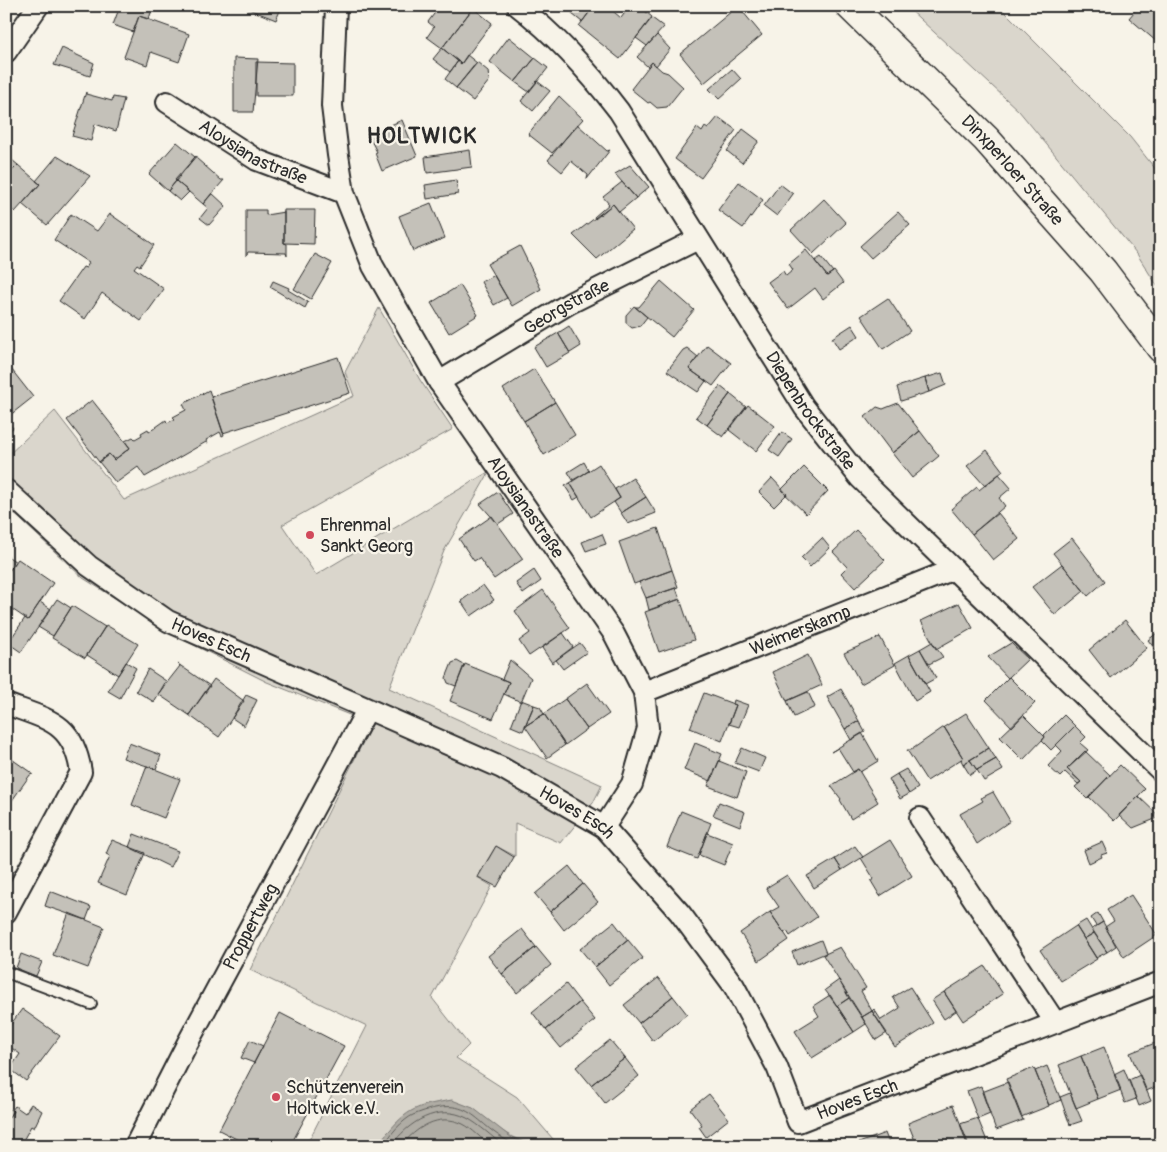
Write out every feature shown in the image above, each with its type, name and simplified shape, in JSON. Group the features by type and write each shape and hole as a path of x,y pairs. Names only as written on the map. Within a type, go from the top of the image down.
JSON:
{"main road":[{"name":"Dinxperloer Straße","path":"850,6 992,146 1103,271 1161,348"}],"street":[{"path":"6,52 38,6"},
{"name":"Aloysianastraße","path":"336,6 332,106 344,193 373,266 439,382 614,634 644,692 648,728 632,784 604,827"},
{"name":"Diepenbrockstraße","path":"518,6 538,21 594,78 620,111 804,407 860,478 1161,770"},
{"name":"Aloysianastraße","path":"166,102 257,160 344,193"},
{"name":"Georgstraße","path":"439,382 570,303 698,239"},
{"name":"Hoves Esch","path":"6,490 89,566 168,621 502,768 604,827 680,913 734,986 777,1067 798,1122 1161,982"},
{"name":"Weimerskamp","path":"644,692 954,569"},
{"path":"6,704 45,718 68,734 78,752 81,772 6,912"},
{"name":"Proppertweg","path":"135,1146 187,1044 367,710"},
{"path":"920,818 1055,1022"}],"lane":[{"path":"6,972 91,1004"}],"shaded area":[{"path":"906,6 999,6 1130,137 1161,176 1161,292 1137,254 1019,111"},
{"path":"379,308 420,380 453,429 282,525 316,575 490,471 444,551 389,688 602,785 593,803 561,843 515,823 515,856 496,846 477,877 492,886 432,998 469,1045 456,1058 517,1097 559,1146 527,1143 498,1128 381,1140 380,1146 306,1146 367,1026 250,970 372,724 267,682 172,634 83,578 6,506 6,457 55,411 124,500 354,396 345,372"}],"water":[{"path":"452,1100 473,1108 512,1138 531,1146 380,1146 386,1134 411,1111 425,1105"}],"building":[{"path":"120,6 153,6 149,19 139,16 133,32 113,25"},
{"path":"241,6 282,6 276,20"},
{"path":"440,6 471,6 473,8 442,48 427,37 434,27 428,22"},
{"path":"577,6 594,6 582,22 572,14"},
{"path":"594,6 607,6 621,18 630,6 639,6 652,17 620,59 579,26"},
{"path":"738,6 762,35 704,83 680,54"},
{"path":"1139,6 1161,6 1161,38 1157,42 1129,18"},
{"path":"473,8 492,23 461,64 442,48"},
{"path":"139,16 189,34 179,62 151,52 147,65 124,57"},
{"path":"652,18 664,27 647,46 636,38"},
{"path":"657,35 670,49 656,66 652,62 648,67 637,57"},
{"path":"509,37 535,58 515,82 490,62"},
{"path":"62,48 94,63 90,76 54,65"},
{"path":"442,48 458,61 450,72 433,59"},
{"path":"467,55 477,63 456,88 445,79 458,61 461,64"},
{"path":"234,58 258,59 253,112 234,112"},
{"path":"535,58 548,68 529,92 515,82"},
{"path":"256,62 293,63 293,96 256,96"},
{"path":"477,62 488,71 489,81 473,101 456,88"},
{"path":"652,62 683,87 667,107 657,108 631,89"},
{"path":"732,69 741,79 719,99 709,89"},
{"path":"537,81 550,91 533,111 521,101"},
{"path":"86,92 86,94 112,101 113,97 124,99 116,131 95,124 91,141 72,136"},
{"path":"559,96 583,119 552,153 528,134"},
{"path":"718,117 736,130 701,178 675,159 697,128 702,132 705,127 708,129"},
{"path":"402,120 417,156 382,171 375,153 377,152 368,135"},
{"path":"577,124 607,151 610,150 587,179 588,175 571,161 562,172 548,160"},
{"path":"743,129 759,141 742,163 727,151"},
{"path":"177,142 195,157 168,191 149,174"},
{"path":"470,150 472,167 427,173 425,157"},
{"path":"6,155 18,165 6,177"},
{"path":"57,156 90,176 47,225 22,204 40,184 36,181"},
{"path":"196,156 221,180 224,180 203,204 175,180"},
{"path":"18,165 40,184 15,212 6,204 6,177"},
{"path":"630,165 649,187 636,198 615,174"},
{"path":"456,180 458,194 427,199 425,185"},
{"path":"176,181 189,192 180,201 168,191"},
{"path":"622,182 636,198 619,212 613,204 595,219 594,217 609,204 603,197"},
{"path":"739,182 763,200 743,228 718,210"},
{"path":"780,184 793,194 777,216 764,206"},
{"path":"212,193 226,206 209,225 200,218 208,208 203,204"},
{"path":"824,199 846,223 813,254 791,230"},
{"path":"431,203 445,238 413,251 399,216"},
{"path":"613,204 633,229 597,259 573,235"},
{"path":"246,210 266,210 266,215 284,212 284,243 287,244 287,256 286,253 248,252 246,256"},
{"path":"284,210 315,210 314,244 284,243"},
{"path":"898,212 910,225 871,258 860,246"},
{"path":"71,214 97,231 110,214 154,245 140,266 137,264 134,268 164,289 141,321 102,293 85,319 59,301 83,267 86,268 89,263 54,240"},
{"path":"520,246 541,289 512,306 487,264"},
{"path":"806,250 827,276 834,271 843,283 823,299 815,288 788,309 768,282 783,271 786,276 793,270 789,264"},
{"path":"315,254 332,263 311,299 294,289"},
{"path":"821,257 833,272 827,276 815,261"},
{"path":"494,275 507,298 494,305 481,282"},
{"path":"273,281 289,288 288,290 308,302 305,308 270,287"},
{"path":"661,281 694,310 672,337 635,307 639,307"},
{"path":"460,285 478,315 449,333 431,303"},
{"path":"888,298 910,331 883,349 861,316"},
{"path":"634,306 647,317 640,326 632,328 626,323 626,315"},
{"path":"852,325 859,336 839,349 832,338"},
{"path":"569,326 581,346 570,353 558,333"},
{"path":"558,333 570,353 546,367 534,347"},
{"path":"707,345 731,363 713,386 689,369"},
{"path":"687,348 698,357 689,369 706,381 698,392 667,371 683,350"},
{"path":"338,357 350,393 223,433 211,397"},
{"path":"8,365 33,397 9,416 6,413"},
{"path":"534,369 555,402 524,421 503,389"},
{"path":"942,373 946,385 929,392 925,378"},
{"path":"925,378 929,392 901,401 897,387"},
{"path":"720,386 730,394 707,425 696,417"},
{"path":"209,390 224,435 222,436 220,432 206,440 208,443 206,442 145,477 138,467 116,483 99,462 109,454 114,460 130,448 125,441 133,437 135,439 148,429 149,432 166,420 167,423 175,419 173,417 186,410 183,404"},
{"path":"730,394 746,407 723,437 707,425"},
{"path":"92,400 130,448 114,460 109,454 99,462 67,420"},
{"path":"555,402 575,435 544,455 524,421"},
{"path":"898,403 920,431 892,453 865,417 877,407 883,409"},
{"path":"748,405 775,426 756,451 729,430"},
{"path":"6,420 13,428 6,433"},
{"path":"920,431 939,456 912,478 892,453"},
{"path":"782,432 792,439 779,457 769,450"},
{"path":"987,450 1003,471 985,486 967,466"},
{"path":"584,462 589,471 573,480 568,472"},
{"path":"599,464 620,498 591,517 570,483"},
{"path":"804,467 828,491 806,514 781,490"},
{"path":"999,474 1011,488 999,498 1005,506 972,534 951,509 977,487 979,490"},
{"path":"633,478 646,497 621,513 614,502 620,498 615,489"},
{"path":"772,478 787,494 774,507 759,492"},
{"path":"570,483 579,497 574,500 565,486"},
{"path":"498,492 513,514 498,524 480,504"},
{"path":"646,497 656,513 628,524 621,513"},
{"path":"998,513 1019,539 993,560 972,534"},
{"path":"492,516 523,559 494,579 479,558 474,561 459,539"},
{"path":"658,528 672,570 634,584 619,542"},
{"path":"856,530 885,560 855,588 841,573 847,567 833,552"},
{"path":"602,534 606,544 586,551 582,542"},
{"path":"822,538 830,548 810,567 801,558"},
{"path":"1072,538 1105,581 1088,596 1053,553"},
{"path":"6,555 16,562 6,575"},
{"path":"18,559 53,583 28,620 6,605 6,575"},
{"path":"1062,564 1084,591 1055,615 1032,587"},
{"path":"534,570 541,581 523,594 516,583"},
{"path":"672,570 678,587 646,598 639,582"},
{"path":"483,585 494,600 471,616 461,601"},
{"path":"676,588 680,599 649,610 646,598"},
{"path":"543,590 570,628 529,656 519,641 530,633 515,611"},
{"path":"57,599 71,608 53,636 38,627"},
{"path":"680,599 694,640 659,652 645,612"},
{"path":"40,602 51,609 21,652 8,643 25,618 28,620"},
{"path":"959,603 973,628 936,649 921,621"},
{"path":"72,606 105,627 85,658 52,638"},
{"path":"1125,620 1147,648 1111,678 1089,650"},
{"path":"106,625 138,644 118,675 87,655"},
{"path":"1161,630 1161,651 1158,653 1148,640"},
{"path":"563,633 573,647 552,663 542,648"},
{"path":"880,637 895,665 861,684 844,653"},
{"path":"932,642 943,657 929,664 920,649"},
{"path":"580,643 587,652 563,669 556,660"},
{"path":"1011,643 1028,659 1008,678 988,657"},
{"path":"920,649 936,678 925,684 909,655"},
{"path":"808,655 822,685 787,701 773,672"},
{"path":"909,655 930,692 915,701 895,663"},
{"path":"510,660 531,678 521,702 504,694 509,682 502,679"},
{"path":"457,661 464,665 456,686 448,683 446,678 452,663"},
{"path":"126,662 136,668 120,698 108,691"},
{"path":"178,664 210,686 189,715 158,694 180,666"},
{"path":"465,664 509,682 493,719 450,701"},
{"path":"148,669 166,681 154,702 136,691"},
{"path":"1009,677 1035,703 1012,727 986,700"},
{"path":"214,679 244,701 219,737 189,715"},
{"path":"587,683 609,714 587,729 565,699"},
{"path":"841,689 859,721 845,729 827,697"},
{"path":"808,692 815,707 794,717 787,701"},
{"path":"704,693 736,705 722,741 690,728"},
{"path":"246,695 257,700 244,726 232,718"},
{"path":"565,699 587,729 565,745 544,714"},
{"path":"521,700 534,705 523,731 511,726"},
{"path":"734,700 748,705 739,727 729,724 736,705 733,704"},
{"path":"534,705 540,707 544,714 525,726"},
{"path":"1161,707 1161,722 1153,712"},
{"path":"966,713 989,748 963,764 961,760 963,758 944,727"},
{"path":"544,714 565,745 547,758 525,726"},
{"path":"1023,715 1045,737 1023,760 1000,737"},
{"path":"1064,715 1075,726 1051,750 1042,741 1045,737 1044,735"},
{"path":"859,721 865,732 851,740 845,729"},
{"path":"1075,726 1086,737 1080,743 1088,750 1067,769 1081,782 1078,784 1065,772 1060,777 1048,766 1062,751 1056,745"},
{"path":"944,727 963,758 927,781 907,750 911,750"},
{"path":"862,733 878,761 860,772 858,769 853,772 838,748 831,752"},
{"path":"129,743 161,755 156,769 123,758"},
{"path":"695,743 722,754 711,781 684,770"},
{"path":"742,748 765,758 759,772 735,763"},
{"path":"989,748 996,759 977,770 970,760"},
{"path":"1085,751 1110,775 1087,799 1075,787 1081,782 1067,769"},
{"path":"6,755 33,774 30,775 6,809"},
{"path":"996,759 1003,770 984,781 977,770"},
{"path":"970,760 977,770 970,775 963,764"},
{"path":"719,761 746,772 737,797 708,786"},
{"path":"1120,765 1145,789 1114,821 1089,797"},
{"path":"147,766 180,779 164,818 132,805"},
{"path":"858,769 878,802 851,819 841,799 831,786"},
{"path":"906,769 918,788 909,794 897,774"},
{"path":"897,774 909,794 900,799 889,779"},
{"path":"993,792 1010,821 977,844 960,814 983,801 981,798"},
{"path":"1138,796 1160,817 1133,828 1119,815"},
{"path":"719,802 745,812 740,826 713,815"},
{"path":"681,811 711,823 697,859 667,847"},
{"path":"707,833 733,843 724,865 699,855"},
{"path":"134,834 178,851 170,867 129,847"},
{"path":"112,840 145,853 127,895 98,883 110,856 106,854"},
{"path":"890,840 912,876 880,896 871,881 874,879 861,858"},
{"path":"1102,842 1107,853 1089,863 1084,850"},
{"path":"496,846 514,857 497,887 478,877"},
{"path":"855,846 863,857 842,870 835,859"},
{"path":"835,859 842,870 814,888 807,876"},
{"path":"569,866 583,884 550,912 535,894"},
{"path":"787,875 817,917 790,936 787,931 784,933 770,912 779,907 766,888"},
{"path":"583,884 598,902 564,930 550,912"},
{"path":"50,891 91,907 86,920 45,906"},
{"path":"1131,895 1157,935 1124,957 1105,927 1114,921 1107,910"},
{"path":"770,912 789,940 759,961 740,933"},
{"path":"69,913 104,927 88,968 53,955"},
{"path":"1098,913 1103,922 1096,926 1091,918"},
{"path":"1086,920 1094,933 1084,939 1076,926"},
{"path":"614,922 628,940 595,967 580,949"},
{"path":"1103,922 1116,946 1107,952 1092,929"},
{"path":"1076,926 1097,959 1061,981 1040,950"},
{"path":"522,929 536,947 502,974 488,956"},
{"path":"1094,933 1107,952 1096,958 1084,939"},
{"path":"628,940 643,958 609,985 595,967"},
{"path":"821,940 826,953 797,965 792,952"},
{"path":"536,947 551,965 517,993 502,974"},
{"path":"840,947 866,988 861,991 872,1011 862,1017 823,955"},
{"path":"21,954 42,962 36,976 16,968"},
{"path":"985,966 1003,994 963,1021 944,992"},
{"path":"658,978 673,996 639,1023 624,1005"},
{"path":"839,980 849,998 837,1006 825,990"},
{"path":"566,984 580,1002 546,1030 532,1012"},
{"path":"910,987 933,1023 895,1047 872,1011 874,1009 881,1020 900,1008 893,997"},
{"path":"944,992 956,1011 944,1019 932,1000"},
{"path":"830,995 854,1032 812,1058 795,1031 819,1016 813,1006"},
{"path":"673,996 687,1014 653,1041 639,1023"},
{"path":"849,998 866,1024 854,1032 837,1006"},
{"path":"580,1002 595,1020 561,1048 546,1030"},
{"path":"22,1009 60,1036 26,1081 10,1069 20,1054 6,1044 6,1031"},
{"path":"872,1011 887,1033 876,1040 862,1017"},
{"name":"Schützenverein Holtwick e.V.","path":"280,1013 344,1046 290,1146 250,1146 219,1130"},
{"path":"250,1040 263,1046 254,1063 241,1058"},
{"path":"610,1040 625,1058 591,1085 576,1067"},
{"path":"1161,1041 1161,1058 1155,1043"},
{"path":"1155,1043 1161,1058 1161,1085 1146,1091 1130,1053"},
{"path":"1104,1047 1121,1090 1098,1099 1081,1056"},
{"path":"1081,1056 1098,1099 1076,1108 1059,1065"},
{"path":"625,1058 639,1076 605,1103 591,1085"},
{"path":"1047,1066 1061,1100 1049,1105 1035,1071"},
{"path":"1034,1068 1049,1106 1021,1117 1006,1079"},
{"path":"1124,1069 1136,1099 1125,1103 1114,1074"},
{"path":"1140,1075 1151,1101 1139,1106 1129,1080"},
{"path":"1008,1082 1023,1120 996,1130 982,1092"},
{"path":"981,1086 990,1114 978,1119 967,1091"},
{"path":"1070,1093 1082,1121 1070,1125 1060,1097"},
{"path":"709,1094 729,1119 706,1137 699,1127 702,1125 690,1109"},
{"path":"31,1104 42,1111 34,1128 31,1126 20,1146 6,1146 6,1121 12,1110 15,1106 25,1113"},
{"path":"953,1105 968,1143 961,1146 917,1146 908,1123"},
{"path":"6,1107 13,1111 6,1121"},
{"path":"978,1118 989,1146 968,1146 967,1144 960,1124"},
{"path":"885,1133 890,1146 851,1146"}],"place":[{"name":"Ehrenmal Sankt Georg","path":"310,535"},
{"name":"Schützenverein Holtwick e.V.","path":"276,1097"}],"district":[{"name":"HOLTWICK","path":"422,135"}]}
